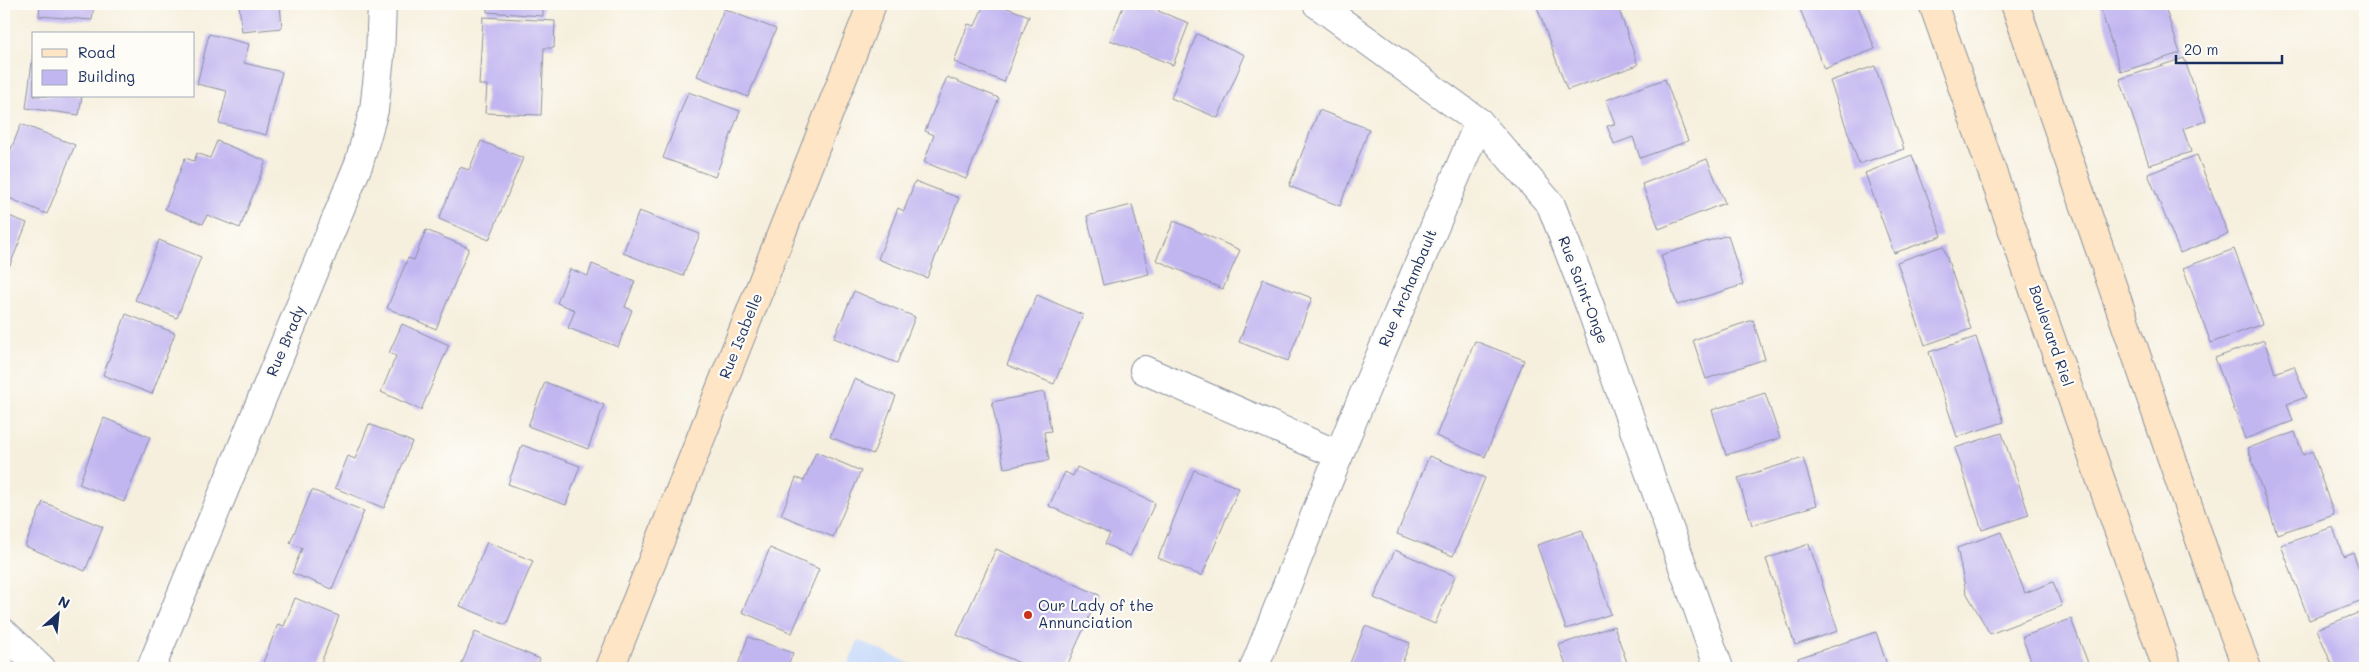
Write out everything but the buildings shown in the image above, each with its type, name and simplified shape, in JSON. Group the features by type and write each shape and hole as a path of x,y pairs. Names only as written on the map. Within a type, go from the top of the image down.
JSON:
{"street":[{"name":"Rue Brady","path":"150,668 359,163 374,110 380,57 382,4"},
{"name":"Rue Isabelle","path":"610,668 872,4"},
{"name":"Rue Saint-Onge","path":"1316,4 1342,12 1479,122 1551,205 1591,308 1719,668"},
{"name":"Boulevard Riel","path":"1933,4 2166,668"},
{"path":"2015,4 2219,595 2247,668"},
{"name":"Rue Archambault","path":"1254,668 1339,455 1479,122"},
{"path":"1144,370 1339,455"},
{"path":"4,633 41,668"}],"shaded area":[{"path":"858,640 920,668 847,668"}],"place":[{"name":"Our Lady of the Annunciation","path":"1028,615"}]}
